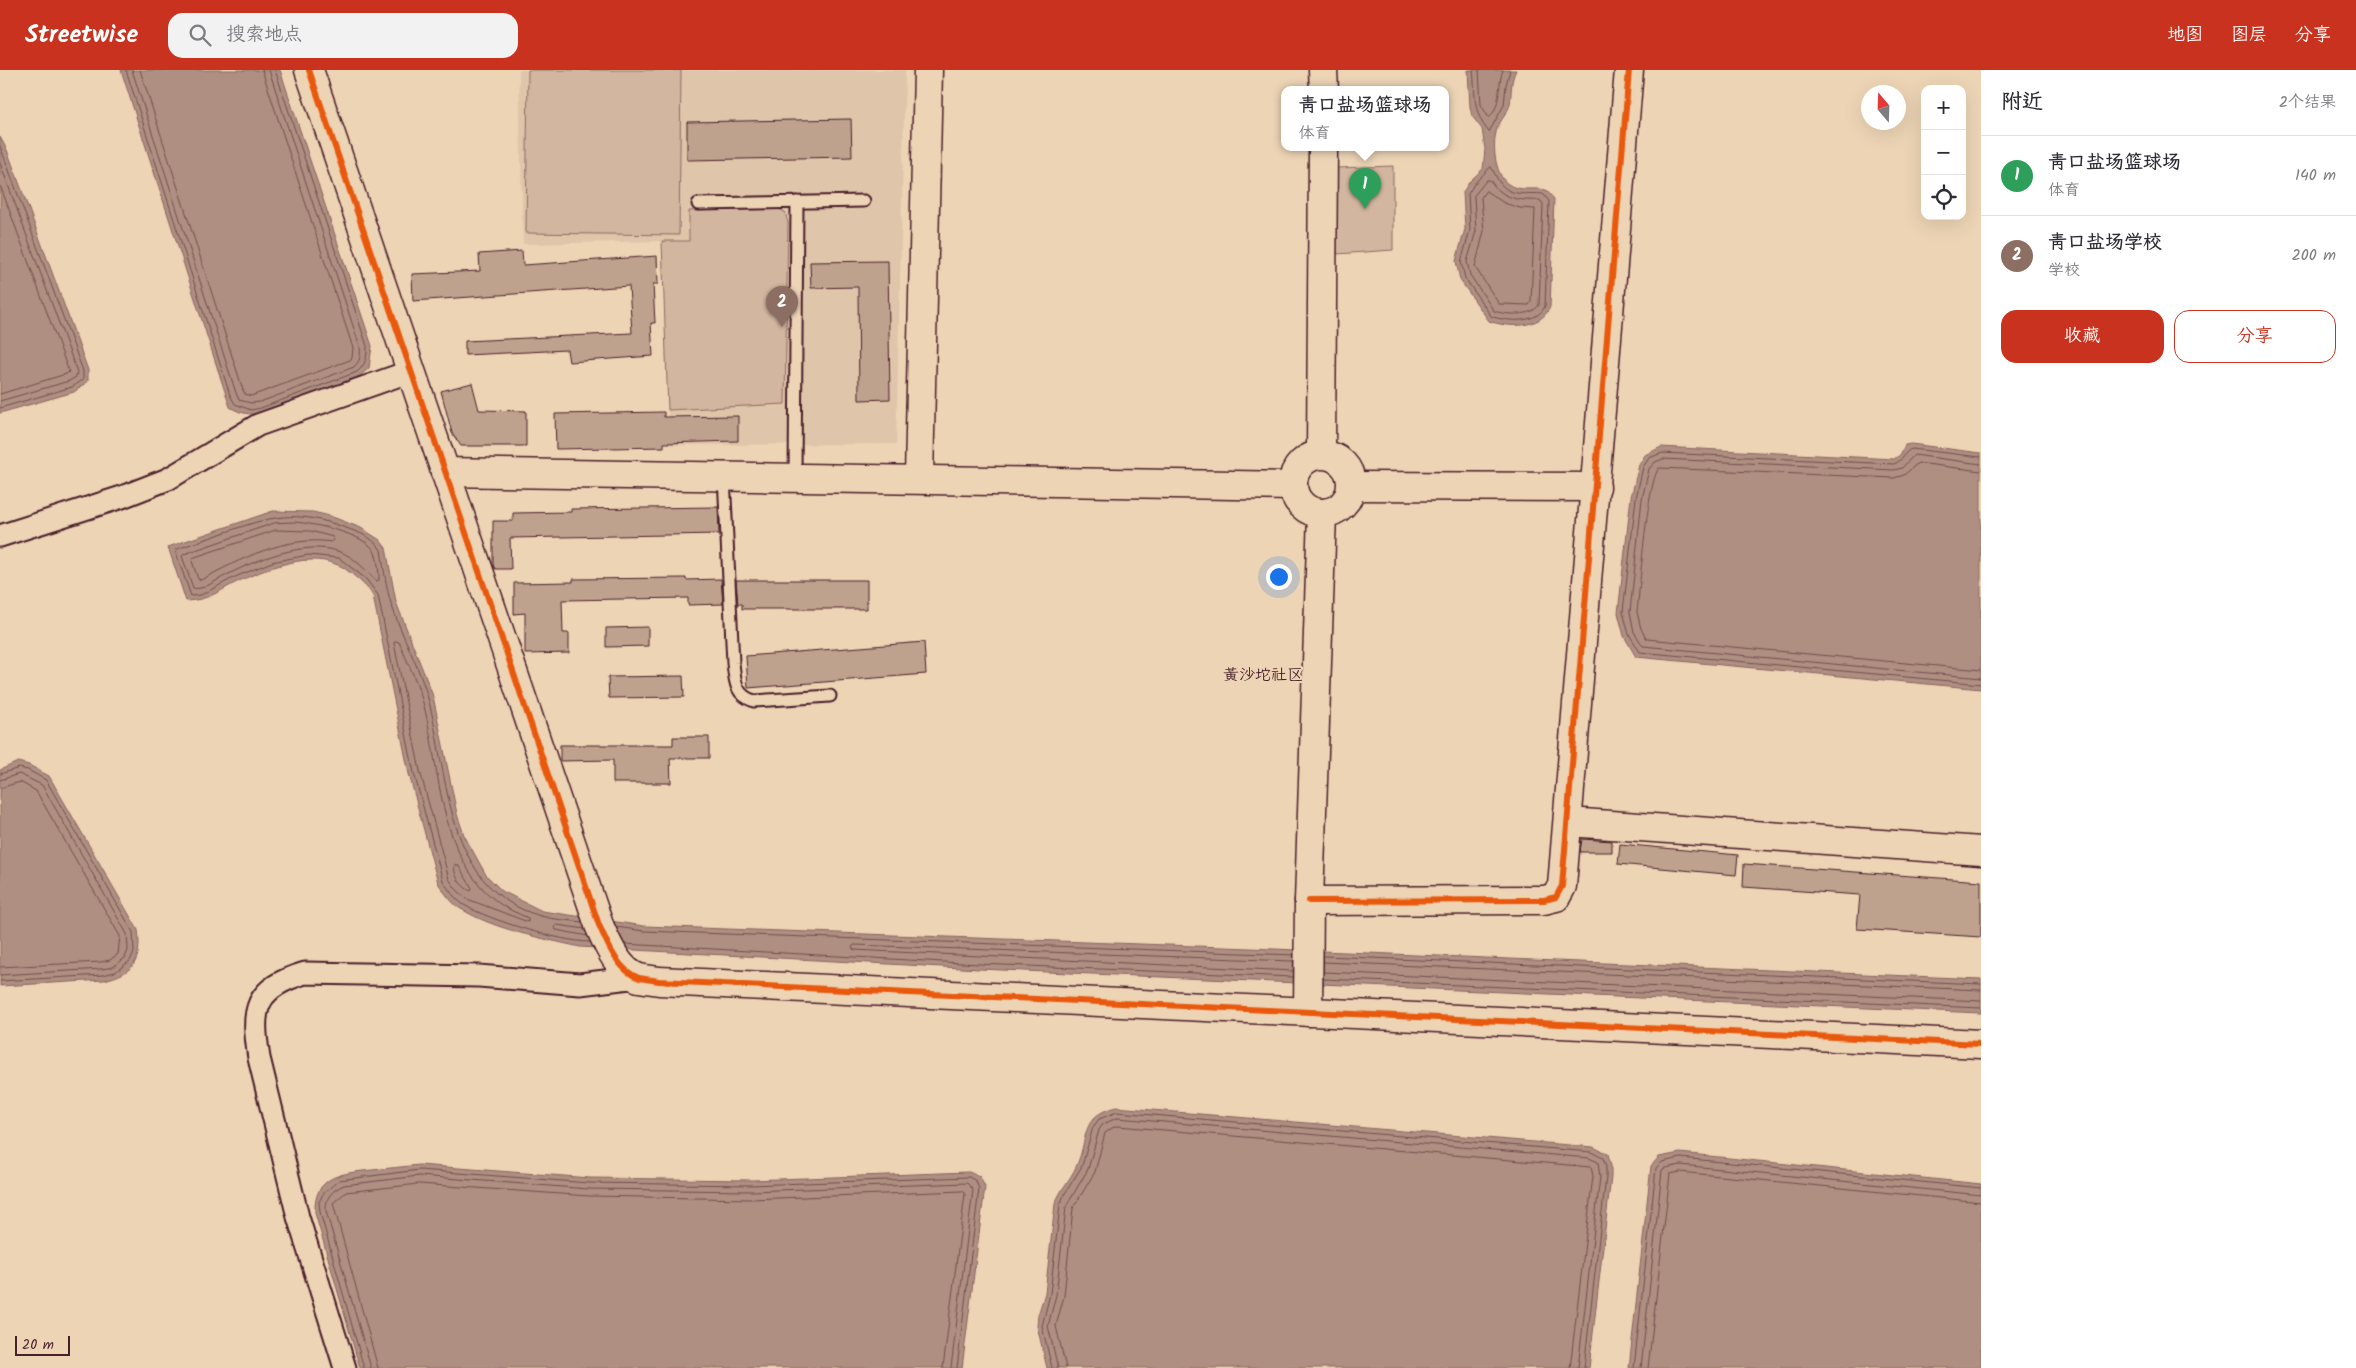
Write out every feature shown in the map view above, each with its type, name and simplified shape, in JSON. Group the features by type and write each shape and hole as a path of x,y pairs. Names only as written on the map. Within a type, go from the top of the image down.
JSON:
{"street":[{"path":"309,70 599,925 609,948 621,964 638,977"},
{"path":"919,478 928,70"},
{"path":"1323,70 1324,86"},
{"path":"1309,901 1544,900 1556,896 1562,886 1629,70"},
{"path":"1322,454 1324,151"},
{"path":"0,536 122,497 168,479 258,425 411,371"},
{"path":"1322,454 1337,459 1344,464 1351,478 1352,486 1345,502 1339,508 1322,513 1305,508 1299,502 1293,486 1296,470 1301,464 1314,456 1322,454"},
{"path":"445,472 919,478 1293,486"},
{"path":"1352,486 1596,487"},
{"path":"1308,1012 1309,901 1322,513"},
{"path":"1568,822 1981,851"},
{"path":"345,1368 294,1199 259,1058 255,1032 258,1006 262,996 269,988 287,978 305,973 478,976 580,984 638,977 659,981 1981,1044"}],"lane":[{"path":"698,204 864,201"},
{"path":"795,476 797,202"},
{"path":"724,476 733,664 736,686 745,698 754,701 830,696"}],"shaded area":[{"path":"519,70 905,70 896,444 669,445 662,241 523,244"},
{"path":"528,70 681,70 679,235 526,233"},
{"path":"1393,166 1393,250 1337,254 1337,168"},
{"path":"779,209 785,212 788,223 785,404 668,410 662,241 689,241 689,211"}],"water":[{"path":"121,70 280,70 372,346 369,368 360,376 262,413 246,413 230,407"},
{"path":"1468,70 1516,70 1512,83 1509,107 1495,135 1497,166 1503,179 1508,184 1521,189 1546,190 1554,199 1550,307 1546,314 1532,323 1505,325 1489,321 1460,280 1456,261 1465,229 1463,192 1470,181 1483,169 1485,149 1482,129 1472,116 1470,107"},
{"path":"0,137 7,150 88,370 88,381 74,392 0,413"},
{"path":"1911,444 1981,453 1981,689 1636,657 1624,636 1618,613 1631,497 1639,465 1645,455 1661,447 1894,459 1900,455 1905,445"},
{"path":"273,511 313,512 330,516 361,528 380,540 386,548 396,602 433,696 457,814 464,835 486,875 502,891 542,911 644,926 1250,948 1981,979 1981,1013 979,969 580,947 534,937 489,923 457,907 438,883 409,774 373,596 364,584 339,566 326,561 296,561 239,581 208,597 186,601 168,547"},
{"path":"18,762 29,765 49,776 138,930 139,950 137,958 134,964 123,974 104,980 0,986 0,770"},
{"path":"1116,1107 1593,1147 1608,1154 1611,1177 1589,1368 1047,1368 1037,1326 1038,1315 1045,1293 1055,1204 1076,1167 1087,1130 1091,1123 1096,1116"},
{"path":"1680,1153 1981,1184 1981,1368 1629,1368 1651,1166 1659,1157"},
{"path":"419,1165 590,1178 752,1180 969,1172 980,1177 985,1187 962,1368 360,1368 315,1213 316,1200 319,1191 332,1178 361,1171"}],"building":[{"path":"851,119 852,157 687,160 687,122"},
{"path":"522,251 523,265 657,256 658,284 653,284 655,323 651,323 653,356 569,362 567,350 465,355 465,341 632,333 629,286 413,301 412,274 480,271 479,254"},
{"path":"888,261 890,399 859,400 858,287 811,288 810,262"},
{"path":"472,383 479,410 526,411 526,446 461,446 452,433 441,391"},
{"path":"664,412 664,417 738,416 738,441 664,443 664,447 556,449 555,414"},
{"path":"718,507 719,534 510,538 511,569 495,569 493,565 493,521 513,521 513,513 571,512 571,509"},
{"path":"686,578 686,580 721,579 723,604 688,605 688,598 562,600 563,633 569,633 569,653 525,654 525,613 514,614 514,583 573,582 573,579"},
{"path":"736,580 867,580 867,609 742,609 742,604 738,604"},
{"path":"648,627 648,646 606,647 606,628"},
{"path":"924,642 926,674 748,688 746,656"},
{"path":"683,676 684,697 609,698 608,677"},
{"path":"673,737 709,737 709,758 670,758 671,783 613,783 613,760 560,761 560,745 673,745"},
{"path":"1582,839 1612,841 1612,852 1580,852"},
{"path":"1620,844 1738,855 1736,875 1618,864"},
{"path":"1744,864 1981,881 1981,937 1857,929 1860,895 1743,887"}],"cycle path":[{"path":"309,70 599,925 614,956 632,974 639,978 659,981 1981,1044"},
{"path":"1309,901 1544,900 1556,897 1562,886 1629,70"}],"place":[{"name":"青口盐场篮球场","path":"1365,209"},
{"name":"青口盐场学校","path":"782,327"}],"district":[{"name":"黄沙坨社区","path":"1263,674"}]}
